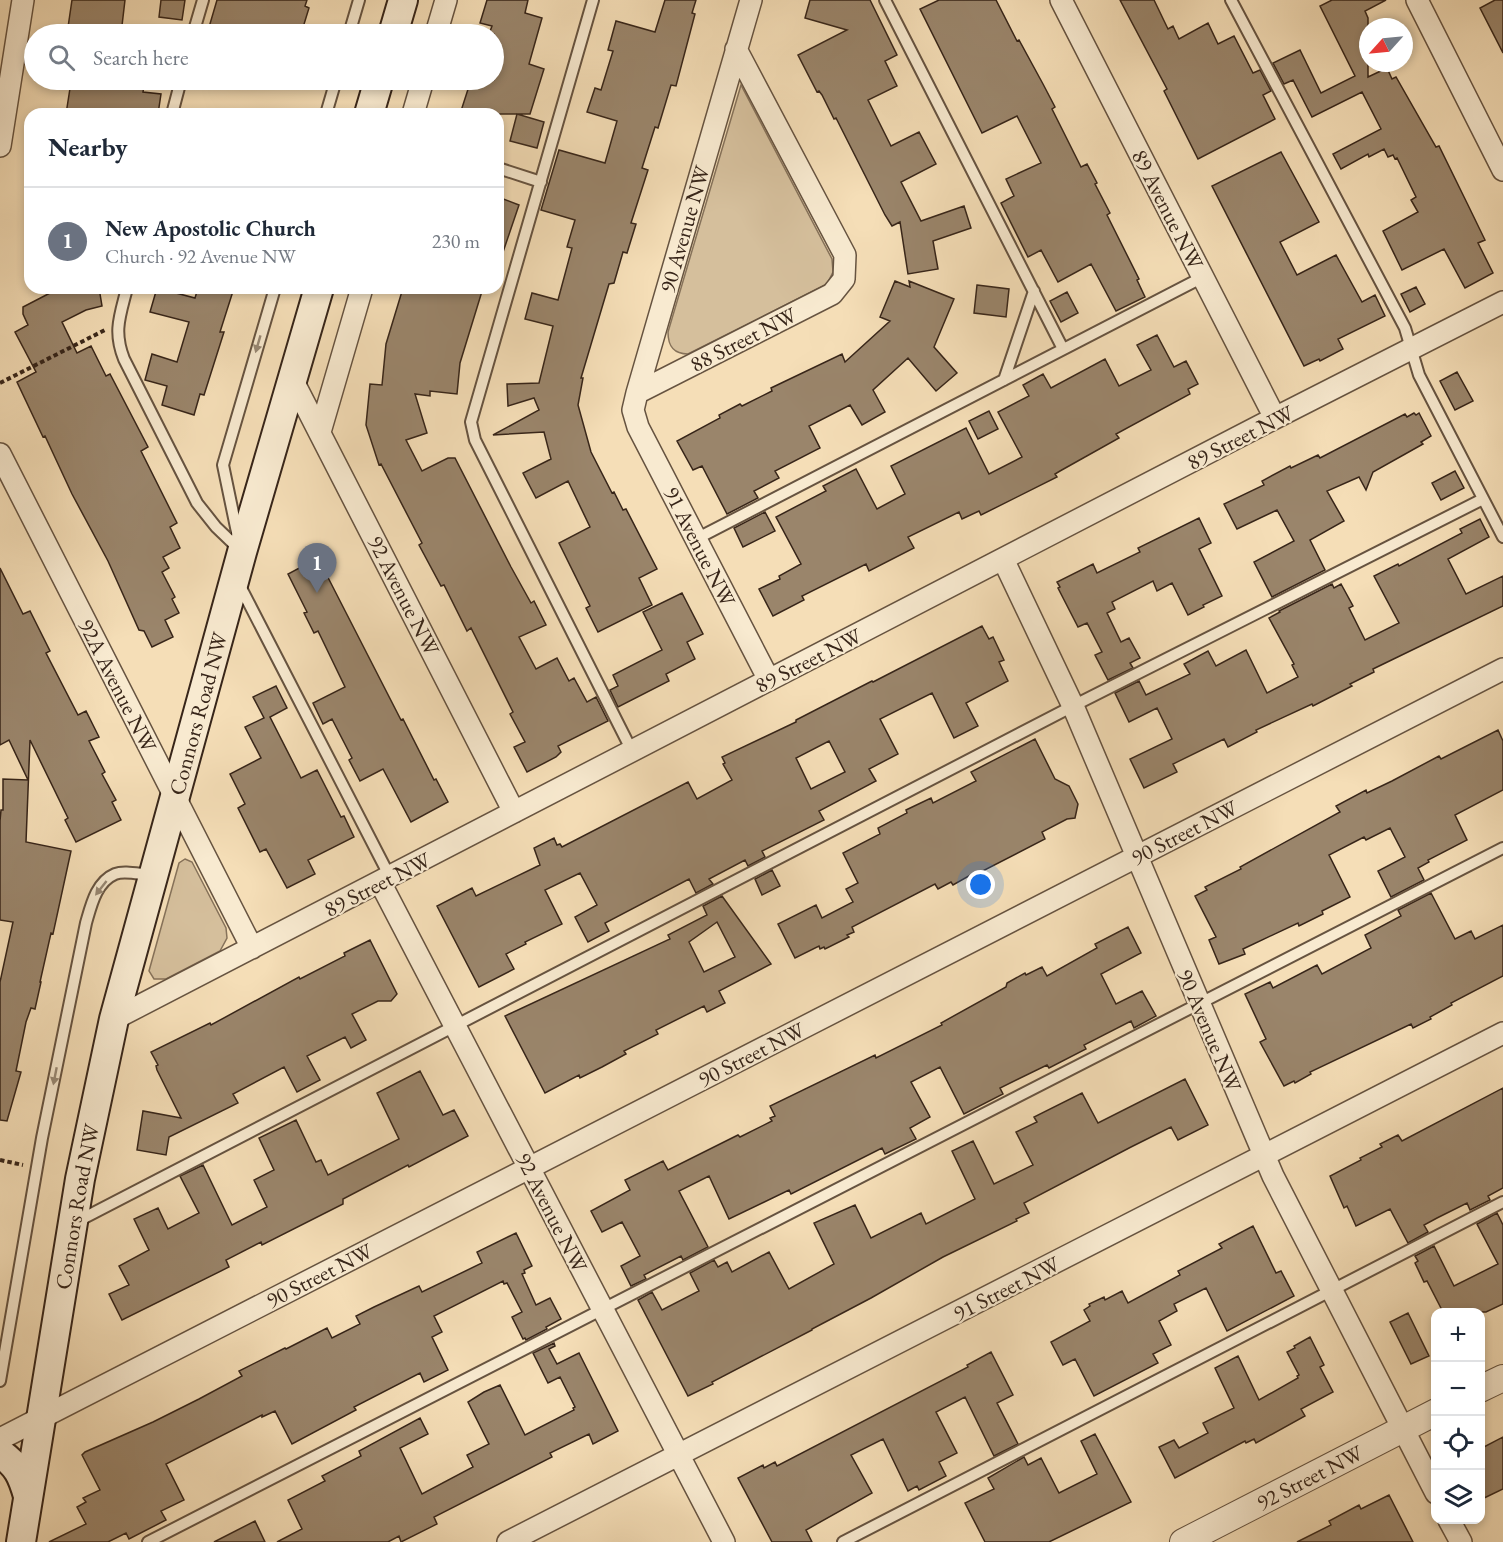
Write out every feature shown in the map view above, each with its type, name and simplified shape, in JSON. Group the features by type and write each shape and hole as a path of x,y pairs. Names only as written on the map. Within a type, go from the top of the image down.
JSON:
{"main road":[{"path":"396,24 403,0"},
{"path":"371,108 377,90"},
{"name":"Connors Road NW","path":"21,1542 72,1224 114,1019 239,564 317,294"},
{"path":"0,1453 12,1462 22,1475 28,1496"}],"street":[{"path":"0,146 22,0"},
{"path":"439,24 446,0"},
{"name":"90 Avenue NW","path":"635,401 751,0"},
{"name":"89 Avenue NW","path":"1061,0 1275,418"},
{"path":"1417,0 1503,170"},
{"name":"88 Street NW","path":"635,401 832,294 844,279 845,255 736,49"},
{"path":"415,108 420,90"},
{"path":"320,432 360,294"},
{"name":"89 Street NW","path":"114,1019 1275,418 1503,303"},
{"name":"92 Avenue NW","path":"292,379 514,812"},
{"name":"91 Avenue NW","path":"635,401 638,427 769,680"},
{"name":"92A Avenue NW","path":"0,454 252,948"},
{"name":"90 Avenue NW","path":"1002,559 1074,706 1264,1155 1431,1483"},
{"name":"90 Street NW","path":"0,1439 1503,669"},
{"name":"92 Avenue NW","path":"385,879 455,1026 724,1542"},
{"name":"91 Street NW","path":"508,1542 1503,1033"},
{"path":"1485,1387 1503,1378"},
{"name":"92 Street NW","path":"1183,1542 1431,1415"},
{"path":"1451,1524 1461,1542"}],"lane":[{"path":"196,24 203,0"},
{"path":"352,24 359,0"},
{"path":"593,0 471,422 475,440 632,751"},
{"path":"885,0 1064,349"},
{"path":"1231,0 1405,328 1419,375 1503,537"},
{"path":"174,108 178,90"},
{"path":"328,108 333,90"},
{"path":"504,170 540,182"},
{"path":"696,539 1203,277"},
{"path":"1004,380 1034,291"},
{"path":"125,294 118,321 117,342 124,359 197,503 216,527 239,564 385,879"},
{"name":"Connors Road NW","path":"239,564 223,465 272,294"},
{"path":"72,1224 1074,706 1484,499"},
{"path":"148,1542 1503,848"},
{"name":"Connors Road NW","path":"0,1381 42,1138 86,923 96,893 115,874 154,875"},
{"path":"843,1542 1503,1202"}],"path":[{"path":"0,383 118,321"}],"shaded area":[{"path":"741,85 832,259 833,272 827,284 688,354 683,354 673,349 669,342 668,332"},
{"path":"185,859 192,862 226,928 227,938 220,951 166,979 154,979 149,971 179,863"}],"building":[{"path":"72,0 125,0 122,24 68,24"},
{"path":"161,0 185,0 182,20 159,17"},
{"path":"217,0 307,0 305,6 309,8 304,24 210,24"},
{"path":"487,0 528,0 525,13 542,18 529,64 544,69 530,114 504,114 504,108 462,108 468,90 504,90 504,24 480,23"},
{"path":"665,0 696,0 692,13 695,14 676,86 671,85 658,128 655,127 642,168 648,170 631,223 636,224 627,253 623,252 614,283 609,284 581,378 583,378 578,405 591,452 612,493 614,492 623,510 626,509 657,569 639,578 652,605 598,632 586,608 590,606 559,543 590,527 568,481 536,498 523,473 551,459 544,432 493,435 539,410 534,398 508,406 507,384 539,383 553,326 525,319 532,293 558,300 572,248 567,247 575,220 541,210 559,150 605,163 617,121 587,112 595,88 601,90 613,51 608,50 616,21 655,32"},
{"path":"810,0 870,0 897,55 885,61 897,86 868,100 891,146 919,132 936,164 901,182 921,221 964,206 971,228 933,241 938,269 908,274 900,222 892,226 885,215 836,118 834,119 822,95 819,91 817,92 798,55 847,30 805,18"},
{"path":"939,0 996,0 1055,107 1052,109 1081,167 1087,164 1097,183 1095,184 1110,213 1107,215 1139,279 1137,280 1145,297 1116,311 1091,264 1058,282 1041,250 1028,257 1001,203 1014,196 1006,179 1041,163 1017,116 982,133 920,9"},
{"path":"1120,0 1154,0 1168,29 1173,26 1179,39 1208,23 1218,44 1234,36 1253,73 1260,70 1271,91 1263,95 1275,119 1198,159 1164,91 1167,89"},
{"path":"1332,0 1386,0 1365,11 1368,18 1359,18 1359,72 1368,72 1368,77 1379,72 1389,72 1392,79 1396,77 1436,147 1439,146 1485,240 1478,243 1493,273 1465,288 1444,249 1402,270 1383,231 1418,212 1411,200 1416,197 1397,158 1395,159 1393,155 1388,157 1384,149 1369,157 1368,154 1341,169 1333,154 1381,129 1362,92 1312,117 1293,80 1284,84 1273,63 1300,50 1321,93 1355,76 1320,6"},
{"path":"1495,0 1503,0 1503,53 1480,8"},
{"path":"70,90 143,90 143,92 161,94 159,108 67,108"},
{"path":"517,114 544,122 537,148 510,141"},
{"path":"1281,152 1319,222 1280,242 1297,275 1336,255 1362,302 1375,295 1385,316 1338,339 1343,349 1320,361 1319,359 1304,366 1212,186"},
{"path":"504,199 519,205 504,249"},
{"path":"895,281 910,287 909,281 954,299 934,347 957,373 936,391 908,358 873,390 885,412 862,425 850,405 809,426 820,448 775,471 779,478 754,491 758,498 727,514 702,466 693,470 677,441 720,418 719,415 740,404 742,406 772,391 771,388 842,354 845,362 890,321 880,317"},
{"path":"977,285 1009,289 1006,317 974,313"},
{"path":"1416,287 1425,304 1410,312 1401,294"},
{"path":"1067,292 1078,313 1061,322 1050,301"},
{"path":"48,294 100,294 102,306 86,310 62,322 77,353 91,346 106,376 110,374 148,447 141,451 177,523 170,527 180,548 163,557 169,568 162,572 175,597 172,599 179,613 165,620 173,637 152,647 144,631 139,630 108,561 17,382 36,372 15,332 28,325 23,314 23,307"},
{"path":"155,294 180,294 195,298 196,294 232,294 220,332 224,332 204,395 200,394 194,415 162,405 167,386 145,380 152,354 177,362 189,322 150,312"},
{"path":"401,294 481,294 460,363 457,394 430,391 430,396 415,394 427,433 406,440 422,471 448,458 455,458 511,567 531,603 534,601 546,625 519,637 536,669 557,658 569,681 574,678 587,702 596,697 608,721 558,746 561,752 556,757 527,772 514,747 525,742 510,714 513,712 471,628 467,631 444,585 441,586 419,545 422,543 381,464 379,465 366,425 370,384 382,385 386,344"},
{"path":"1157,335 1174,367 1186,361 1198,384 1188,389 1190,394 1116,434 1119,438 1055,474 1057,477 981,515 979,511 962,519 959,512 908,537 914,548 869,571 866,564 802,596 804,600 773,616 759,589 780,579 779,576 801,564 776,517 826,491 823,486 856,469 877,509 905,494 891,466 966,428 989,474 1022,457 998,412 1029,396 1023,385 1043,374 1051,388 1105,359 1119,386 1151,370 1137,345"},
{"path":"1457,372 1473,401 1455,410 1440,381"},
{"path":"989,411 998,429 978,439 969,421"},
{"path":"1414,413 1416,415 1419,413 1431,436 1421,442 1423,444 1373,472 1366,490 1359,477 1327,491 1344,521 1310,540 1325,570 1272,597 1254,562 1294,541 1277,510 1237,529 1224,504 1264,485 1262,481 1290,466 1291,468 1318,455 1320,458 1405,414 1407,417"},
{"path":"1455,471 1464,488 1441,500 1432,483"},
{"path":"765,512 775,531 743,547 734,528"},
{"path":"1199,518 1211,543 1199,549 1222,596 1188,615 1172,583 1157,591 1153,581 1112,602 1115,609 1107,613 1121,642 1129,638 1140,658 1130,663 1133,668 1108,680 1095,655 1102,652 1087,623 1078,627 1057,582 1093,564 1097,573 1140,552 1138,548"},
{"path":"1480,519 1489,537 1448,559 1466,594 1503,576 1503,606 1373,669 1374,672 1350,684 1352,686 1313,706 1312,704 1256,730 1257,732 1228,747 1224,739 1173,764 1177,772 1144,788 1130,759 1172,739 1157,708 1129,722 1115,693 1139,681 1146,695 1190,674 1184,664 1208,651 1216,666 1246,650 1267,693 1298,677 1292,665 1294,664 1269,618 1332,584 1334,588 1341,584 1353,606 1349,608 1365,640 1399,623 1374,576 1398,564 1399,566 1462,533 1460,529"},
{"path":"318,558 401,720 403,719 434,780 436,779 448,802 411,822 383,769 360,781 349,760 352,758 332,719 323,724 313,703 345,687 318,631 314,633 304,613 307,612 288,574"},
{"path":"0,568 23,614 30,611 50,651 46,653 78,715 86,711 99,737 89,741 105,772 102,774 116,800 112,802 121,820 76,842 65,820 68,818 30,740 26,842 71,851 35,1009 31,1008 26,1022 16,1071 21,1072 7,1121 0,1120 0,982 13,922 0,920 0,821 1,810 3,810 3,779 28,780 9,740 0,745"},
{"path":"682,593 703,634 687,642 695,659 666,674 669,681 618,707 610,690 618,686 613,675 662,650 643,612"},
{"path":"982,626 989,639 993,637 1004,660 999,662 1008,681 966,703 978,726 954,738 932,693 880,719 898,754 869,769 876,781 819,811 824,820 762,851 765,857 748,866 745,860 709,879 713,884 696,893 689,879 605,923 609,931 588,942 575,917 597,905 580,873 545,890 562,924 506,954 514,969 479,987 437,906 472,888 476,896 540,865 534,848 554,838 557,845 560,844 562,847 688,782 697,799 732,780 723,764 725,763 722,757","holes":["829,741 845,772 811,789 796,758"]},
{"path":"276,686 287,708 270,717 301,778 317,770 354,837 308,860 315,874 287,888 266,849 260,852 238,808 245,804 230,774 261,758 245,727 264,718 253,697"},
{"path":"1498,730 1503,741 1503,790 1455,815 1467,840 1428,860 1429,862 1418,868 1424,880 1391,897 1378,871 1405,857 1390,828 1366,840 1364,837 1329,855 1350,897 1299,926 1298,923 1243,949 1245,954 1219,964 1209,940 1216,937 1195,896 1207,890 1205,887 1340,812 1336,806 1366,790 1367,793 1392,781 1439,756 1441,759"},
{"path":"1035,739 1055,779 1069,786 1078,804 1075,818 1067,819 1042,832 1045,839 975,875 974,873 953,885 951,882 938,889 935,884 852,927 854,932 847,935 849,937 825,949 824,947 820,949 819,946 795,958 778,924 816,905 822,918 853,902 846,889 858,883 843,853 880,834 878,828 907,813 906,810 931,798 933,803 976,781 971,772"},
{"path":"772,870 780,886 762,895 755,879"},
{"path":"1431,893 1455,939 1471,931 1475,939 1503,925 1503,976 1451,1003 1452,1005 1430,1017 1431,1019 1413,1028 1411,1024 1310,1072 1311,1074 1295,1083 1294,1081 1284,1086 1260,1042 1266,1039 1245,994 1270,982 1273,988 1317,965 1322,974 1371,948 1365,935 1401,916 1398,910"},
{"path":"722,896 771,964 719,991 725,1003 707,1012 704,1006 656,1030 658,1034 624,1051 626,1054 545,1093 505,1016 670,939 668,935 707,915 703,906","holes":["717,922 735,957 704,972 689,942"]},
{"path":"1128,927 1141,953 1101,974 1116,1004 1142,991 1156,1016 1134,1028 1131,1021 1084,1045 1086,1049 1049,1068 1047,1065 1000,1088 1003,1094 964,1114 940,1067 911,1082 930,1117 910,1128 916,1139 885,1154 882,1148 791,1194 789,1190 729,1219 709,1176 679,1191 708,1247 683,1260 681,1256 644,1275 646,1279 631,1286 621,1266 640,1256 622,1222 602,1232 591,1211 630,1190 625,1180 663,1161 668,1170 738,1135 740,1137 772,1121 770,1118 775,1116 770,1106 942,1025 941,1023 1006,987 1007,983 1025,973 1026,975 1042,967 1047,976 1097,948 1095,944"},
{"path":"370,940 397,994 391,1001 378,1001 352,1014 366,1040 351,1048 345,1037 307,1056 320,1080 297,1092 284,1067 233,1094 238,1103 169,1137 166,1155 137,1150 143,1111 181,1118 157,1070 158,1065 151,1052 210,1023 211,1025 299,977 300,979 345,956 344,953"},
{"path":"420,1071 443,1115 454,1110 468,1136 343,1199 343,1204 262,1245 261,1242 226,1260 229,1267 122,1320 109,1294 129,1285 119,1266 149,1250 134,1219 158,1208 168,1229 199,1213 180,1176 203,1165 232,1225 267,1207 254,1180 274,1170 259,1138 296,1120 316,1162 321,1160 328,1175 399,1139 377,1093"},
{"path":"1185,1079 1208,1125 1178,1140 1171,1127 1131,1147 1024,1203 1029,1213 1016,1219 1017,1221 943,1257 688,1396 638,1300 652,1292 662,1310 699,1291 690,1273 714,1260 718,1267 727,1262 732,1272 769,1252 789,1289 834,1264 814,1223 855,1205 871,1238 921,1213 926,1224 975,1199 952,1151 973,1141 994,1184 1033,1165 1016,1132 1037,1122 1034,1117 1082,1093 1098,1123"},
{"path":"1503,1088 1503,1188 1488,1196 1490,1200 1470,1210 1467,1203 1424,1225 1428,1232 1408,1243 1390,1209 1356,1226 1347,1206 1344,1208 1330,1176 1382,1147 1380,1144 1398,1135 1402,1141"},
{"path":"1497,1213 1503,1225 1503,1304 1486,1312 1485,1308 1441,1308 1427,1281 1424,1282 1415,1263 1418,1261 1415,1256 1434,1246 1454,1286 1498,1264 1477,1224"},
{"path":"1253,1226 1276,1273 1281,1271 1294,1296 1227,1331 1206,1288 1174,1304 1177,1311 1159,1321 1171,1345 1153,1354 1158,1363 1094,1396 1075,1359 1063,1365 1051,1342 1090,1321 1084,1310 1090,1306 1089,1304 1104,1297 1105,1300 1122,1291 1128,1303 1180,1275 1178,1271 1222,1248 1219,1244"},
{"path":"516,1233 532,1266 524,1270 525,1273 522,1274 536,1305 550,1298 561,1319 546,1327 547,1329 526,1340 523,1339 512,1317 522,1312 507,1283 504,1284 503,1281 434,1316 442,1332 432,1337 448,1370 424,1382 420,1373 354,1407 356,1410 292,1444 275,1411 262,1417 262,1415 166,1464 184,1500 161,1511 166,1520 129,1539 126,1533 108,1542 49,1542 86,1524 77,1507 86,1502 83,1498 100,1490 82,1455 85,1452 199,1399 242,1376 239,1371 327,1328 332,1338 360,1324 356,1316 374,1307 419,1286 422,1292 482,1263 477,1252"},
{"path":"1408,1313 1429,1356 1411,1364 1390,1322"},
{"path":"1310,1337 1324,1365 1320,1367 1333,1392 1301,1409 1305,1416 1256,1443 1254,1439 1246,1443 1245,1441 1175,1478 1159,1447 1174,1440 1179,1448 1208,1433 1203,1423 1234,1408 1215,1368 1238,1356 1259,1400 1298,1378 1299,1375 1287,1352"},
{"path":"554,1343 555,1346 549,1349 557,1364 579,1353 618,1431 593,1444 589,1434 550,1453 552,1457 434,1517 437,1524 401,1542 399,1536 388,1542 277,1542 302,1529 288,1500 325,1481 322,1476 361,1456 359,1451 420,1418 428,1434 400,1448 422,1494 473,1467 467,1455 489,1444 468,1402 484,1392 500,1385 525,1435 574,1410 575,1407 560,1377 548,1383 533,1353"},
{"path":"991,1352 1013,1395 997,1403 1018,1444 994,1456 965,1397 936,1412 957,1453 939,1462 946,1476 919,1490 917,1486 908,1491 883,1439 851,1455 872,1493 806,1530 812,1542 772,1542 738,1478 763,1465 764,1468 775,1462 777,1466 968,1367 967,1365"},
{"path":"1095,1434 1131,1502 1049,1542 985,1542 965,1503 994,1489 988,1478 1024,1457 1028,1465 1041,1458 1059,1493 1097,1474 1081,1441"},
{"path":"1503,1437 1503,1489 1485,1498 1485,1470 1485,1446"},
{"path":"1389,1495 1413,1542 1297,1542 1331,1525 1329,1521 1359,1505 1361,1509"},
{"path":"255,1521 265,1542 214,1542"}],"place":[{"name":"New Apostolic Church","path":"317,593"}]}
